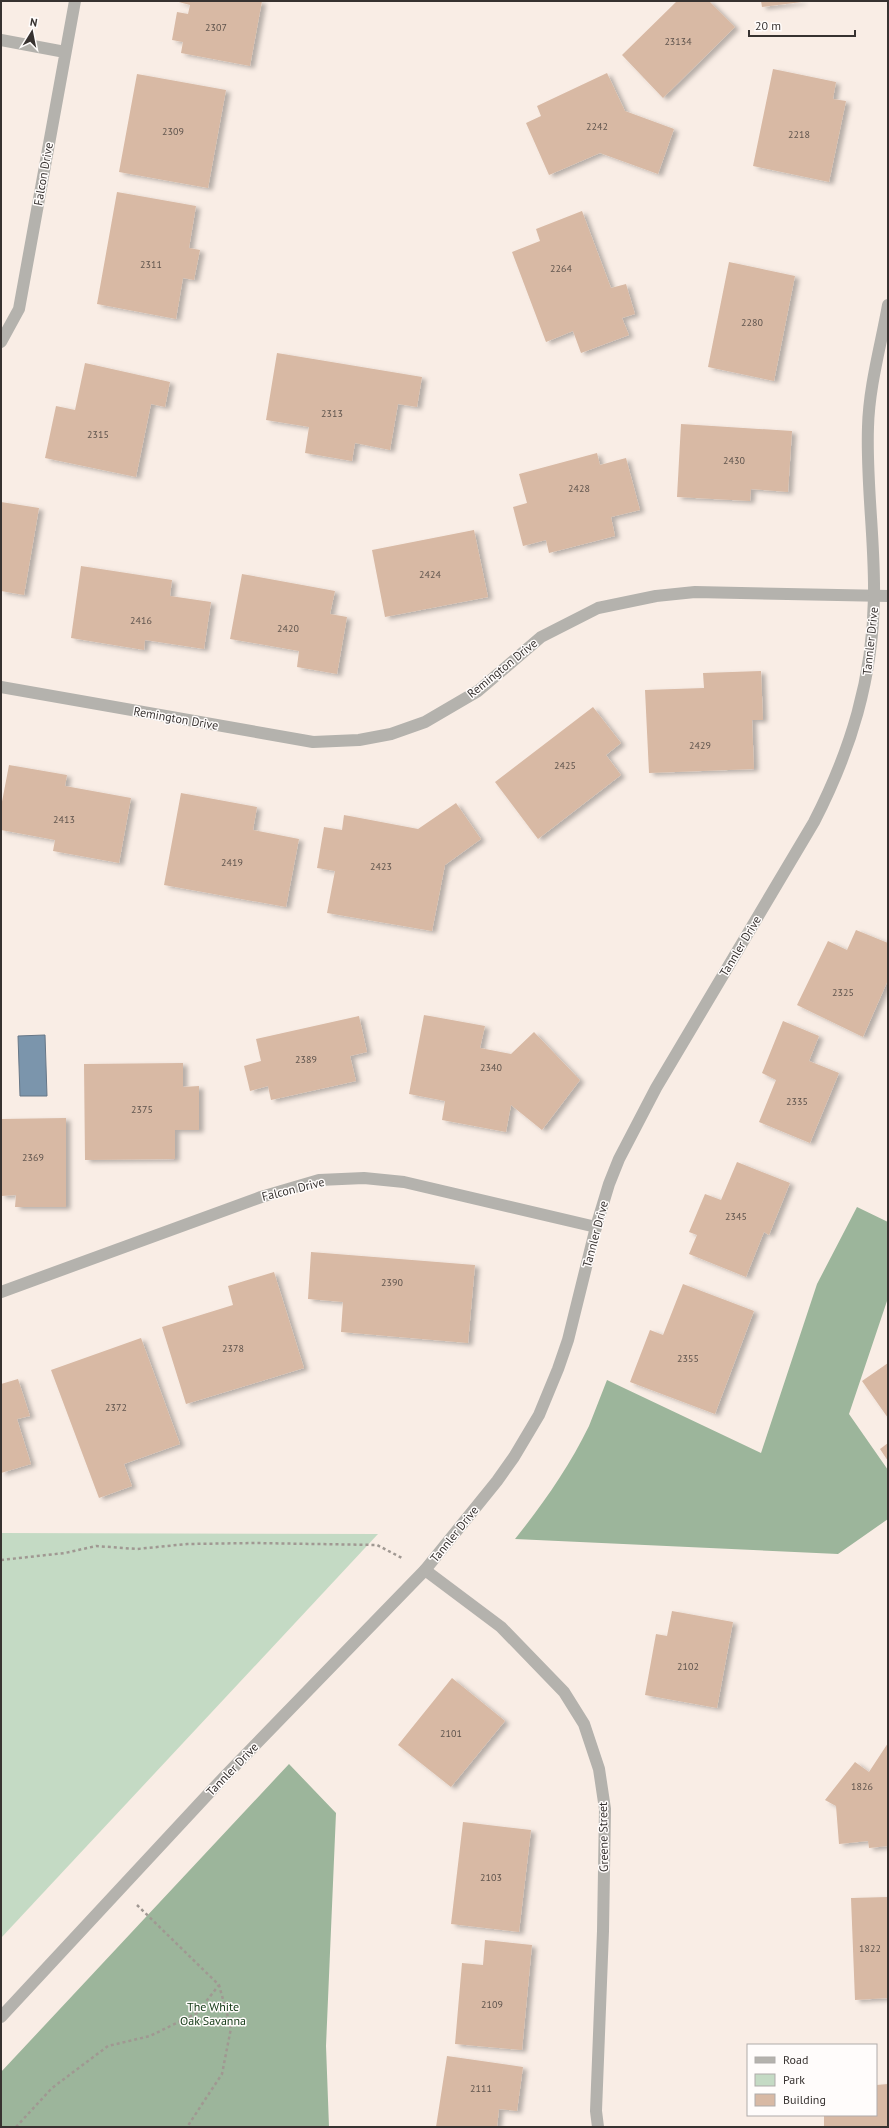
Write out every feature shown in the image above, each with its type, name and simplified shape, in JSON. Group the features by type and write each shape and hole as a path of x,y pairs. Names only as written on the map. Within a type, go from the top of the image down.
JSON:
{"street":[{"name":"Falcon Drive","path":"1,342 19,309 75,1"},
{"path":"1,40 65,52"},
{"name":"Tannler Drive","path":"1,2017 225,1776 425,1570 497,1481 539,1414 550,1391 568,1340 596,1227 609,1184 634,1127 692,1026 814,822 833,785 848,747 870,659 874,597 868,426 875,373 888,305"},
{"name":"Remington Drive","path":"1,687 313,742 358,740 391,734 425,722 478,690 541,637 598,608 656,596 695,592 874,597 888,596"},
{"name":"Falcon Drive","path":"1,1292 261,1197 319,1180 364,1178 404,1182 596,1227"},
{"name":"Greene Street","path":"425,1570 501,1627 564,1692 584,1724 599,1769 605,1817 603,1931 596,2112 598,2127"}],"path":[{"path":"1,1560 65,1553 96,1546 137,1549 187,1544 255,1543 377,1545 425,1570"},
{"path":"120,1889 219,1985 231,2028 222,2074 187,2127"},
{"path":"16,2127 52,2088 108,2046 150,2036 197,2013 219,1985"}],"green space":[{"path":"857,1207 888,1222 888,1298 849,1414 888,1470 888,1519 838,1554 515,1539 536,1512 573,1456 589,1426 607,1380 761,1453 817,1284"},
{"path":"1,1533 378,1534 1,1938"},
{"name":"The White Oak Savanna","path":"289,1764 336,1813 326,2046 329,2127 1,2127 1,2072"}],"water":[{"path":"45,1035 47,1096 20,1096 18,1036"}],"building":[{"path":"175,1 262,1 250,66 181,53 183,42 172,40 177,12 188,14 190,5"},
{"path":"677,1 709,1 735,27 663,98 622,55"},
{"path":"761,1 802,1 802,2 762,7"},
{"path":"773,69 836,82 833,99 846,101 829,182 753,166"},
{"path":"607,73 625,111 674,129 658,174 600,153 549,175 526,123 541,116 537,106"},
{"path":"137,74 226,90 208,188 119,172"},
{"path":"117,192 196,206 189,248 200,250 194,280 183,278 176,319 97,304"},
{"path":"582,211 611,288 626,284 635,314 622,318 629,335 581,353 573,331 546,342 512,252 540,241 536,229"},
{"path":"729,262 795,276 774,381 708,367"},
{"path":"277,353 422,377 417,407 398,404 390,450 355,443 352,461 305,453 309,427 266,420"},
{"path":"85,363 170,382 165,407 151,404 136,477 45,458 56,406 75,410"},
{"path":"681,424 792,431 788,492 751,489 750,501 677,497"},
{"path":"597,453 600,465 626,458 640,510 611,517 615,536 549,553 546,540 523,546 513,507 527,503 519,474"},
{"path":"1,502 39,508 24,595 1,591"},
{"path":"474,530 488,597 385,617 372,550"},
{"path":"81,566 172,580 170,596 211,602 204,649 145,640 144,650 71,638"},
{"path":"242,574 335,591 330,614 347,617 337,674 297,667 299,651 230,639"},
{"path":"761,671 763,720 752,720 754,769 649,773 645,690 704,688 703,673"},
{"path":"593,707 621,743 606,755 621,775 538,839 495,782"},
{"path":"9,765 67,775 65,786 131,798 119,863 53,851 55,840 1,830 1,807"},
{"path":"181,793 257,807 253,830 299,839 286,907 164,885"},
{"path":"456,803 481,839 445,865 432,931 327,913 335,871 317,868 324,827 342,830 344,815 418,829"},
{"path":"856,930 888,943 888,980 863,1037 797,1005 828,941 847,950"},
{"path":"424,1015 485,1026 480,1048 511,1054 534,1032 580,1080 542,1130 511,1105 506,1132 442,1120 445,1101 409,1094"},
{"path":"359,1016 367,1052 350,1056 356,1081 271,1100 268,1086 250,1091 244,1066 261,1061 256,1039"},
{"path":"783,1021 819,1036 809,1061 839,1073 810,1143 759,1122 776,1080 762,1073"},
{"path":"183,1063 183,1087 199,1086 199,1130 175,1130 175,1159 85,1160 84,1064"},
{"path":"66,1118 66,1207 15,1207 16,1195 1,1196 1,1119"},
{"path":"737,1162 790,1183 769,1235 764,1232 746,1277 689,1254 697,1235 689,1232 705,1194 721,1200"},
{"path":"311,1252 475,1265 468,1343 341,1332 343,1302 308,1299"},
{"path":"274,1272 304,1368 186,1404 162,1327 233,1305 228,1286"},
{"path":"683,1284 754,1311 715,1414 630,1382 650,1330 663,1335"},
{"path":"141,1338 180,1444 124,1464 132,1486 99,1498 51,1370"},
{"path":"888,1363 888,1418 862,1381"},
{"path":"18,1379 30,1416 17,1419 31,1464 1,1473 1,1384"},
{"path":"888,1443 888,1461 880,1449"},
{"path":"672,1611 733,1622 717,1708 645,1695 656,1634 667,1636"},
{"path":"452,1678 505,1721 451,1787 398,1745"},
{"path":"888,1743 888,1846 869,1848 868,1841 839,1844 836,1806 825,1800 855,1762 869,1772"},
{"path":"463,1822 531,1830 519,1932 451,1924"},
{"path":"888,1897 888,1998 855,2000 851,1898"},
{"path":"485,1940 532,1945 522,2050 455,2044 462,1963 483,1965"},
{"path":"447,2056 523,2067 517,2111 499,2109 497,2127 436,2127"},
{"path":"888,2084 888,2127 824,2127 824,2116 877,2116 877,2085"}]}
